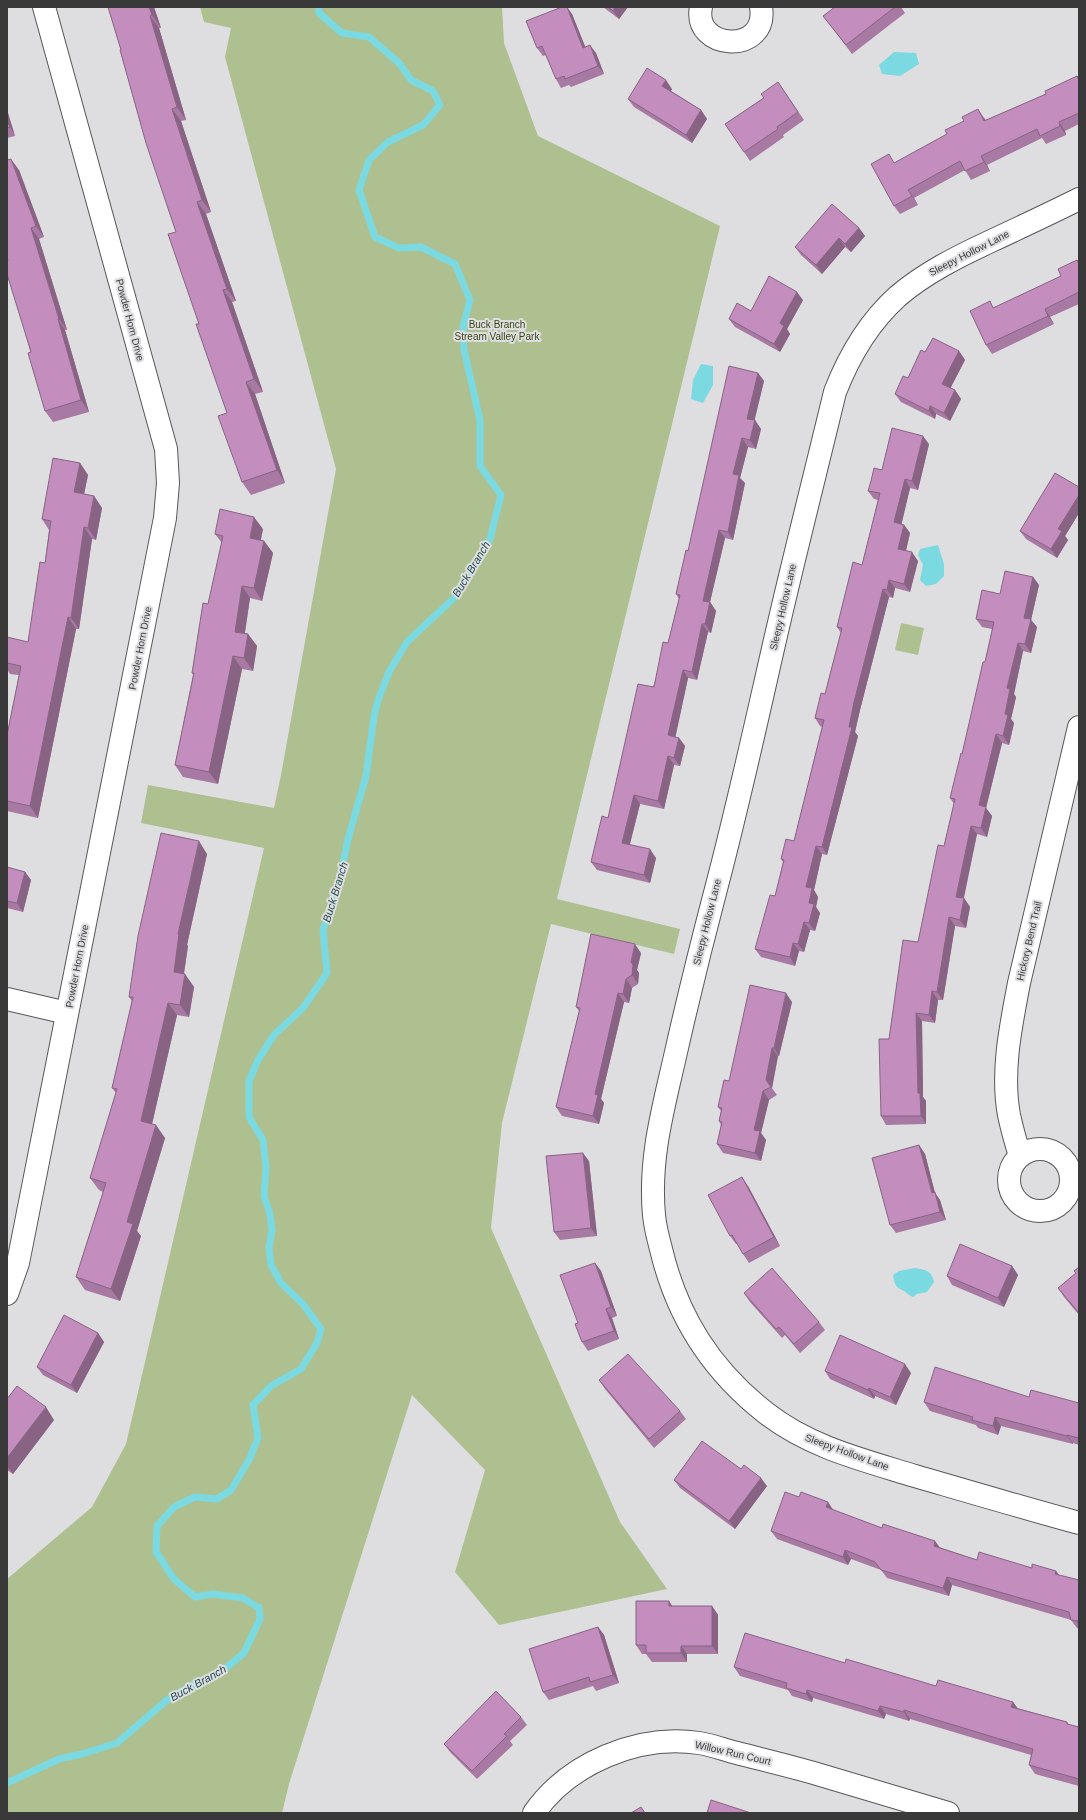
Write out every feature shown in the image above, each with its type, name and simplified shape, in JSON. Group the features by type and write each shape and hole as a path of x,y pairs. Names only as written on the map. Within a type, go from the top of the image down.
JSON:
{"street":[{"name":"Powder Horn Drive","path":"7,1294 18,1263 165,518 168,483 166,449 44,7"},
{"path":"701,7 700,11 703,23 709,33 719,40 731,43 742,40 757,29 762,12 761,7"},
{"name":"Sleepy Hollow Lane","path":"1079,199 956,258 920,280 897,297 874,323 853,351 842,373 799,537 762,701 716,890 701,941 660,1124 652,1176 654,1219 667,1273 677,1302 700,1343 722,1373 767,1414 810,1441 862,1460 994,1500 1079,1523"},
{"name":"Hickory Bend Trail","path":"1020,1156 1009,1114 1006,1078 1012,1024 1018,983 1079,727"},
{"path":"7,999 67,1013"},
{"name":"Willow Run Court","path":"534,1813 544,1798 558,1784 604,1757 627,1748 655,1743 676,1742 699,1743 784,1765 948,1813"}],"green space":[{"name":"Buck Branch Stream Valley Park","path":"200,7 502,7 504,43 538,136 720,226 557,899 680,929 674,954 551,924 502,1123 491,1228 620,1522 667,1589 499,1625 455,1572 485,1470 412,1395 289,1784 282,1813 7,1813 7,1579 92,1507 126,1444 264,848 141,823 148,785 274,808 336,469 225,57 231,28 204,22"},
{"path":"901,623 924,628 918,655 895,650"}],"water":[{"path":"894,52 916,53 919,64 900,76 882,74 879,65"},
{"path":"701,364 713,366 713,385 703,403 691,399 693,380"},
{"path":"938,545 944,564 944,576 936,584 926,586 920,580 923,565 918,555 920,549"},
{"path":"915,1268 922,1269 930,1273 934,1282 927,1292 917,1294 913,1297 897,1287 893,1275 899,1271"}],"building":[{"path":"108,7 149,7 152,15 150,16 177,107 172,109 202,200 197,202 227,289 223,290 254,379 246,382 277,470 242,482 218,416 227,413 196,324 199,324 168,234 176,232 146,143"},
{"path":"562,7 567,7 583,48 590,45 598,66 565,79 564,76 556,79 542,46 537,48 526,21"},
{"path":"608,7 615,7 613,11"},
{"path":"835,7 895,7 846,45 823,16"},
{"path":"647,68 666,80 662,86 701,110 686,135 628,99"},
{"path":"1077,76 1079,80 1079,113 1059,122 1060,126 1040,136 1037,129 981,156 984,162 965,171 960,161 908,190 912,196 894,206 871,164 889,154 894,163 947,134 945,130 964,121 962,117 978,109 984,121 1046,94 1045,91"},
{"path":"778,82 798,112 777,127 778,129 744,152 725,124 764,98 761,94"},
{"path":"7,120 10,127 7,128"},
{"path":"11,159 36,226 31,228 59,319 81,400 45,411 28,353 31,352 7,274 7,160"},
{"path":"832,204 859,228 845,244 839,238 816,265 795,247"},
{"path":"1077,260 1079,264 1079,292 1045,309 1048,316 986,345 970,311 990,301 993,308 1061,276 1058,269"},
{"path":"769,276 797,292 780,323 784,326 774,344 729,319 737,303 751,311"},
{"path":"933,338 959,351 942,384 955,390 944,413 930,406 929,411 895,394 903,376 908,378 921,350 925,352"},
{"path":"729,366 758,373 747,419 755,420 750,440 742,438 733,474 739,475 728,532 719,530 703,601 710,602 705,624 702,624 692,672 683,670 668,735 679,738 674,758 668,756 658,801 634,795 622,843 650,849 644,875 591,862 602,816 608,818 638,684 654,687 663,642 668,643 680,595 676,594 686,550 688,551"},
{"path":"892,428 923,436 912,481 905,479 894,522 904,525 898,549 912,552 904,584 889,580 887,590 883,589 854,702 849,727 852,727 822,847 816,846 806,887 812,888 809,903 814,904 809,923 804,922 798,944 793,943 790,957 755,949 770,895 775,896 784,860 781,859 786,839 794,841 824,720 815,718 821,693 825,694 842,628 837,627 853,562 862,565 880,493 868,491 874,468 882,470"},
{"path":"53,458 80,463 74,492 94,496 88,528 84,527 71,618 68,617 30,806 7,801 7,735 21,666 7,663 7,637 28,642 40,562 45,563 51,521 42,519"},
{"path":"1055,473 1079,487 1079,495 1058,529 1062,531 1051,549 1020,531"},
{"path":"220,509 254,517 250,538 264,541 254,588 242,586 235,632 248,634 244,658 233,656 209,772 175,765 194,673 192,673 203,603 208,604 223,536 215,534"},
{"path":"1005,571 1033,577 1024,618 1031,619 1025,644 1018,643 1007,688 1010,689 1005,714 1008,715 1003,736 996,734 979,805 986,807 981,828 971,826 956,897 964,898 960,920 949,917 937,992 932,991 929,1015 916,1013 918,1093 920,1093 921,1116 881,1116 879,1039 889,1039 903,940 918,942 938,845 944,846 955,799 950,798 994,622 976,619 982,590 1000,594"},
{"path":"161,833 199,841 178,934 174,972 185,974 180,1005 168,1003 141,1121 156,1125 127,1222 133,1224 111,1289 76,1277 106,1183 90,1178 117,1089 112,1088 133,997 129,997 138,936"},
{"path":"7,867 25,872 17,903 7,901"},
{"path":"591,934 635,944 631,962 633,965 632,975 626,979 623,994 618,993 595,1094 598,1095 593,1116 556,1107 580,1008 576,1007"},
{"path":"750,985 786,993 774,1048 772,1048 766,1080 771,1087 763,1091 754,1130 760,1131 755,1153 717,1144 722,1122 719,1121 722,1108 718,1107 724,1080 729,1081"},
{"path":"919,1145 932,1193 935,1192 940,1212 890,1225 872,1158"},
{"path":"583,1153 591,1228 554,1232 546,1156"},
{"path":"742,1177 774,1237 743,1254 732,1235 730,1236 708,1195"},
{"path":"960,1244 1012,1266 998,1298 947,1276"},
{"path":"595,1263 611,1307 606,1309 614,1331 582,1342 575,1324 578,1323 560,1275"},
{"path":"1079,1267 1079,1313 1058,1288 1076,1273 1074,1271"},
{"path":"772,1268 819,1322 794,1344 779,1327 776,1329 744,1293"},
{"path":"64,1315 98,1333 71,1385 37,1367"},
{"path":"840,1335 905,1364 890,1397 869,1388 868,1390 825,1371"},
{"path":"628,1354 680,1411 649,1439 599,1380"},
{"path":"935,1367 1029,1397 1031,1390 1079,1403 1079,1438 995,1417 993,1426 972,1420 973,1417 924,1402"},
{"path":"17,1386 46,1407 7,1458 7,1399"},
{"path":"702,1441 741,1469 744,1465 761,1478 729,1521 674,1480"},
{"path":"785,1492 799,1497 801,1492 828,1502 826,1507 882,1528 883,1524 935,1541 934,1546 977,1560 979,1552 1032,1568 1032,1564 1056,1571 1055,1574 1079,1580 1079,1624 1078,1621 1071,1620 1069,1612 947,1577 943,1588 881,1570 875,1562 845,1550 843,1557 771,1531"},
{"path":"636,1601 669,1601 669,1606 712,1606 712,1646 681,1646 681,1653 646,1653 646,1645 636,1645"},
{"path":"598,1627 613,1675 590,1682 589,1677 543,1692 529,1649"},
{"path":"745,1633 845,1663 846,1659 936,1686 938,1680 1013,1702 1011,1707 1067,1722 1067,1724 1079,1727 1079,1779 1029,1765 1033,1749 904,1710 904,1712 880,1706 878,1711 807,1690 806,1694 786,1688 787,1683 734,1667"},
{"path":"496,1691 521,1717 504,1734 507,1736 472,1771 444,1744"},
{"path":"711,1800 751,1813 707,1813"},
{"path":"641,1807 645,1813 631,1813"}],"waterway":[{"name":"Buck Branch","path":"7,1783 59,1759 82,1754 117,1743 167,1700 190,1686 220,1673 244,1653 260,1619 259,1608 243,1598 213,1594 195,1597 174,1579 156,1552 157,1526 174,1507 195,1497 217,1499 231,1490 249,1460 258,1438 253,1405 271,1386 301,1369 317,1343 321,1329 303,1304 281,1283 271,1265 269,1248 272,1230 270,1214 264,1196 266,1168 263,1140 249,1117 249,1081 258,1060 274,1035 303,1008 327,973 323,930 338,887 348,839 366,776 374,716 378,700 389,672 407,642 455,597 490,539 501,495 480,466 480,420 464,350 463,327 470,300 455,264 421,247 399,248 375,237 359,190 369,160 388,142 423,125 440,105 433,91 411,80 399,63 369,37 342,33 319,13 319,7"}]}
